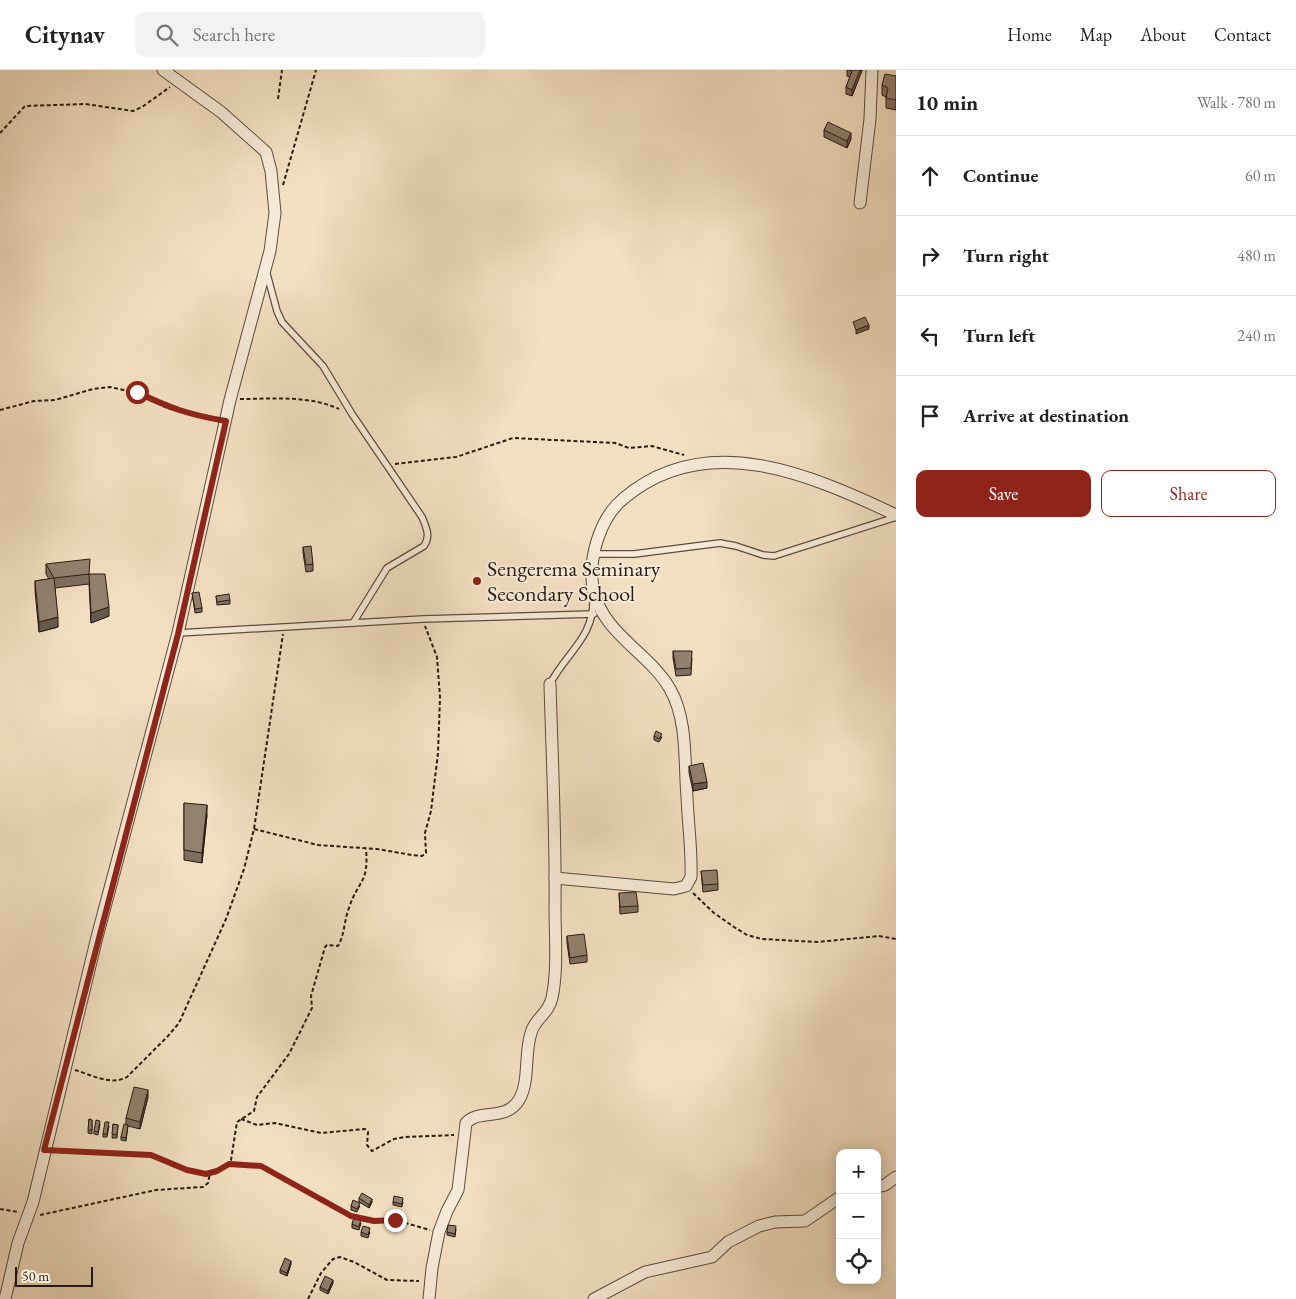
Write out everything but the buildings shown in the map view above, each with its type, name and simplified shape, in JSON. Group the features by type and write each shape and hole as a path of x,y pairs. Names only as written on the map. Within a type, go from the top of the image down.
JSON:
{"street":[{"path":"5,1299 27,1215 33,1202 44,1150 98,937 178,634 230,400 265,269 275,213 271,170 266,152 221,112 163,70"},
{"path":"860,203 870,119 872,70"},
{"path":"556,878 674,889 686,886 691,877 692,867 682,730 676,703 662,678 612,627 601,610 593,588 595,554 602,525 617,504 638,486 658,475 686,465 710,461 736,462 788,473 840,489 896,516"},
{"path":"429,1299 439,1232 447,1210 458,1190 464,1152 464,1133 468,1121 476,1117 502,1114 518,1101 524,1089 531,1031 548,1011 555,983 556,878 550,684"},
{"path":"881,1186 896,1177"},
{"path":"594,1299 645,1272 712,1257 728,1242 759,1226 774,1222 805,1221 836,1200"}],"lane":[{"path":"265,269 282,322 323,366 354,417 422,517 428,533 428,541 417,551 387,568 353,623"},
{"path":"595,554 626,555 720,543 736,546 763,556 774,556 896,516"},
{"path":"550,684 559,666 587,632 594,614 593,588"},
{"path":"178,634 423,619 594,614"}],"path":[{"path":"278,99 282,70"},
{"path":"284,185 316,70"},
{"path":"0,133 25,106 85,104 133,111 142,107 177,81"},
{"path":"0,410 34,402 55,400 93,389 110,387 137,392 167,408 194,416 226,421"},
{"path":"230,400 305,400 323,403 354,417"},
{"path":"387,465 456,457 513,438 614,444 629,448 652,446 685,456"},
{"path":"254,830 318,845 417,855 426,853 425,833 431,811 438,753 440,697 437,657 423,619"},
{"path":"66,1067 109,1081 119,1081 127,1076 179,1023 226,919 244,869 254,830 284,627"},
{"path":"229,1164 233,1154 235,1125 241,1118 254,1111 255,1102 261,1090 300,1035 312,1008 311,996 325,947 328,945 338,946 348,908 366,876 368,867 366,849"},
{"path":"686,886 714,913 747,935 762,939 817,942 879,936 896,939"},
{"path":"241,1118 254,1124 275,1123 321,1133 365,1129 368,1132 367,1146 372,1151 394,1139 464,1133"},
{"path":"44,1150 151,1155 187,1170 210,1173 229,1164 261,1166 359,1219 395,1220 439,1232"},
{"path":"0,1209 27,1215 49,1214 156,1190 203,1187 208,1183 210,1173"},
{"path":"308,1299 321,1273 334,1259 340,1257 354,1262 387,1280 415,1282 431,1279"}],"place":[{"name":"Sengerema Seminary Secondary School","path":"477,581"}],"route":[{"path":"137,392 167,408 194,416 226,421 178,634 44,1150 151,1155 187,1170 206,1174 217,1171 229,1164 241,1163 261,1166 351,1216 374,1221 395,1220"}]}
